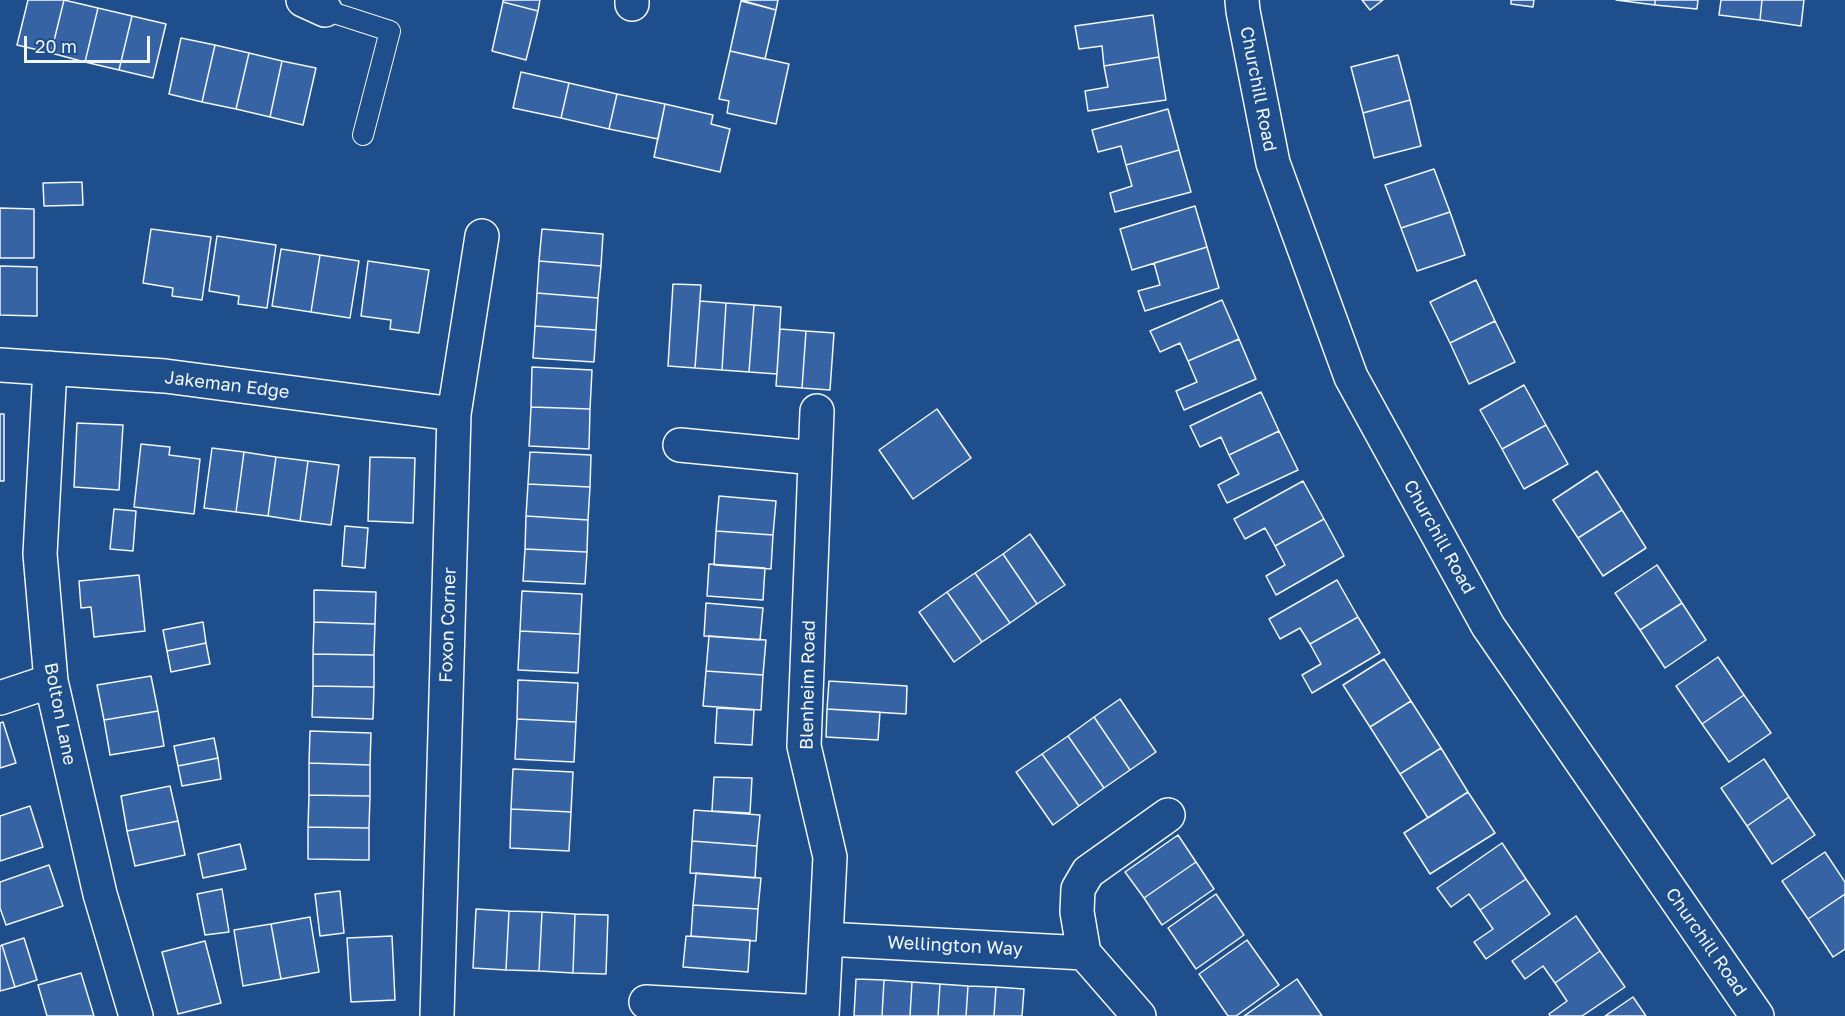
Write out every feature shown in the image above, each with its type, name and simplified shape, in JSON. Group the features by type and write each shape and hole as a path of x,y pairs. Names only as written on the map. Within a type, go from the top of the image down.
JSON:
{"street":[{"name":"Churchill Road","path":"1242,0 1273,163 1351,377 1488,626 1758,1016"},
{"name":"Foxon Corner","path":"437,1016 454,414 482,236"},
{"name":"Jakeman Edge","path":"0,365 165,376 454,414"},
{"name":"Bolton Lane","path":"50,368 40,554 51,681 100,894 135,1016"},
{"name":"Blenheim Road","path":"817,411 804,746 830,857 822,1014"},
{"path":"680,445 815,458"},
{"path":"0,698 51,681"},
{"path":"1139,1016 1084,953 1077,912 1078,889 1088,872 1168,815"},
{"name":"Wellington Way","path":"826,939 1084,953"},
{"path":"646,1002 822,1014"}],"lane":[{"path":"314,5 390,31 363,135"}],"building":[{"path":"28,0 64,0 51,53 17,45"},
{"path":"64,0 98,8 85,62 51,53"},
{"path":"503,0 540,0 538,11 503,2"},
{"path":"741,0 778,0 776,10"},
{"path":"1362,0 1383,0 1370,10"},
{"path":"1511,0 1534,0 1533,7 1511,4"},
{"path":"1616,0 1655,0 1655,5"},
{"path":"1655,0 1698,0 1697,9 1655,5"},
{"path":"1721,0 1762,0 1760,20 1719,15"},
{"path":"1762,0 1804,0 1801,26 1760,20"},
{"path":"741,1 776,10 765,59 730,51"},
{"path":"503,2 538,11 526,60 492,51"},
{"path":"98,8 132,16 119,70 85,62"},
{"path":"1153,15 1159,57 1104,66 1102,46 1079,49 1075,26"},
{"path":"132,16 166,24 153,78 119,70"},
{"path":"181,38 215,45 202,102 169,94"},
{"path":"215,45 249,53 236,109 202,102"},
{"path":"730,51 789,64 776,124 727,113 729,101 719,99"},
{"path":"249,53 282,61 270,117 236,109"},
{"path":"1398,55 1410,100 1363,113 1351,67"},
{"path":"1159,57 1166,100 1088,111 1085,91 1108,87 1104,66"},
{"path":"282,61 316,68 303,125 270,117"},
{"path":"521,72 569,83 561,118 513,108"},
{"path":"569,83 617,94 609,129 561,118"},
{"path":"617,94 665,104 658,139 609,129"},
{"path":"1410,100 1421,146 1374,158 1363,113"},
{"path":"665,104 713,115 711,124 730,129 720,172 654,157"},
{"path":"1168,109 1179,150 1126,165 1121,146 1098,152 1092,130"},
{"path":"1179,150 1191,192 1115,212 1110,193 1132,186 1126,165"},
{"path":"1434,169 1450,212 1401,228 1385,185"},
{"path":"82,182 83,205 44,206 43,183"},
{"path":"1195,206 1207,247 1132,270 1120,229"},
{"path":"0,208 34,209 34,258 0,258"},
{"path":"1450,212 1465,255 1417,271 1401,228"},
{"path":"151,229 211,237 202,300 172,296 173,288 143,283"},
{"path":"542,229 603,234 601,266 539,261"},
{"path":"217,236 276,245 267,308 238,304 239,296 209,291"},
{"path":"1207,247 1219,288 1145,311 1138,291 1160,285 1154,263"},
{"path":"281,249 320,255 311,312 272,306"},
{"path":"320,255 359,261 350,318 311,312"},
{"path":"368,261 429,270 419,333 390,329 391,320 361,316"},
{"path":"539,261 601,266 598,298 537,293"},
{"path":"0,266 37,267 37,316 0,315"},
{"path":"1476,280 1495,321 1450,343 1430,302"},
{"path":"673,284 701,285 695,368 668,366"},
{"path":"537,293 598,298 596,330 535,326"},
{"path":"1222,300 1239,339 1188,361 1180,343 1160,352 1150,331"},
{"path":"700,301 726,303 722,370 695,368"},
{"path":"726,303 754,305 749,372 722,370"},
{"path":"754,305 781,307 777,374 749,372"},
{"path":"1495,321 1515,362 1469,384 1450,343"},
{"path":"535,326 596,330 594,362 533,358"},
{"path":"780,329 806,331 802,388 776,386"},
{"path":"806,331 834,333 830,390 802,388"},
{"path":"1239,339 1256,379 1184,410 1176,391 1197,382 1188,361"},
{"path":"532,367 592,370 590,409 531,407"},
{"path":"1524,385 1546,425 1502,449 1480,410"},
{"path":"1261,392 1279,431 1229,455 1221,437 1200,447 1190,426"},
{"path":"531,407 590,409 589,449 529,446"},
{"path":"937,409 971,458 913,499 879,450"},
{"path":"0,414 4,414 4,481 0,481"},
{"path":"77,423 123,425 119,490 74,487"},
{"path":"1546,425 1568,464 1524,489 1502,449"},
{"path":"1279,431 1298,470 1227,503 1218,485 1239,474 1229,455"},
{"path":"141,444 170,447 169,455 200,459 194,514 134,507"},
{"path":"212,448 244,452 236,512 204,508"},
{"path":"244,452 276,457 268,516 236,512"},
{"path":"530,452 591,455 590,487 528,484"},
{"path":"276,457 308,461 300,521 268,516"},
{"path":"370,457 415,458 413,523 368,521"},
{"path":"308,461 339,465 331,525 300,521"},
{"path":"1597,471 1622,510 1578,538 1553,500"},
{"path":"1303,481 1324,519 1275,546 1265,528 1245,539 1234,519"},
{"path":"528,484 590,487 588,520 526,516"},
{"path":"719,496 776,501 773,535 716,531"},
{"path":"114,509 136,511 133,551 110,549"},
{"path":"1622,510 1646,548 1603,576 1578,538"},
{"path":"526,516 588,520 587,552 525,549"},
{"path":"1324,519 1344,556 1276,595 1266,576 1285,565 1275,546"},
{"path":"345,526 368,528 365,568 342,566"},
{"path":"716,531 773,535 771,569 714,565"},
{"path":"1030,534 1065,585 1037,604 1003,554"},
{"path":"525,549 587,552 585,584 523,581"},
{"path":"1003,554 1037,604 1010,623 975,573"},
{"path":"709,564 765,568 763,600 707,596"},
{"path":"1657,565 1682,603 1640,630 1615,593"},
{"path":"975,573 1010,623 982,642 947,592"},
{"path":"139,575 145,631 94,637 91,607 81,608 79,581"},
{"path":"1337,580 1358,617 1310,644 1300,628 1280,639 1269,619"},
{"path":"314,590 376,592 375,624 314,622"},
{"path":"522,591 582,594 580,634 520,631"},
{"path":"947,592 982,642 954,662 919,612"},
{"path":"706,603 763,608 760,640 704,636"},
{"path":"1682,603 1706,640 1665,668 1640,630"},
{"path":"1358,617 1380,653 1312,693 1302,675 1321,664 1310,644"},
{"path":"203,622 206,643 167,651 163,630"},
{"path":"314,622 375,624 374,655 313,654"},
{"path":"520,631 580,634 578,673 518,670"},
{"path":"709,636 766,640 763,675 706,671"},
{"path":"206,643 210,664 171,672 167,651"},
{"path":"313,654 374,655 374,687 313,686"},
{"path":"1718,657 1744,695 1702,724 1676,686"},
{"path":"1384,659 1411,701 1370,727 1343,685"},
{"path":"706,671 763,675 761,710 703,706"},
{"path":"151,676 158,711 104,720 97,685"},
{"path":"518,680 578,683 576,722 517,719"},
{"path":"829,681 907,686 906,714 827,709"},
{"path":"313,686 374,687 373,719 312,717"},
{"path":"1744,695 1771,733 1729,762 1702,724"},
{"path":"1120,699 1156,752 1130,770 1094,717"},
{"path":"1411,701 1441,748 1400,774 1370,727"},
{"path":"717,708 754,710 752,745 715,743"},
{"path":"827,709 880,712 878,740 826,737"},
{"path":"158,711 164,746 110,755 104,720"},
{"path":"1094,717 1130,770 1104,788 1068,736"},
{"path":"517,719 576,722 574,762 515,759"},
{"path":"3,722 16,763 0,768 0,723"},
{"path":"310,731 371,733 370,765 309,763"},
{"path":"1068,736 1104,788 1079,806 1042,754"},
{"path":"214,738 218,758 178,766 174,746"},
{"path":"1441,748 1468,792 1428,818 1400,774"},
{"path":"1042,754 1079,806 1053,825 1016,772"},
{"path":"218,758 221,779 182,786 178,766"},
{"path":"1764,759 1789,797 1747,826 1721,788"},
{"path":"309,763 370,765 370,796 309,795"},
{"path":"513,769 573,772 571,812 511,809"},
{"path":"714,777 752,778 750,813 712,811"},
{"path":"170,786 178,821 127,831 121,796"},
{"path":"1468,792 1495,833 1430,874 1404,833"},
{"path":"309,795 370,796 369,828 308,827"},
{"path":"1789,797 1815,835 1772,864 1747,826"},
{"path":"30,806 43,847 0,861 0,816"},
{"path":"511,809 571,812 569,851 510,848"},
{"path":"694,810 760,815 757,846 692,841"},
{"path":"178,821 185,855 135,866 127,831"},
{"path":"308,827 369,828 369,860 308,859"},
{"path":"1178,835 1196,862 1144,898 1125,872"},
{"path":"692,841 757,846 755,878 690,873"},
{"path":"1502,843 1526,879 1480,910 1469,894 1451,907 1437,888"},
{"path":"240,844 246,869 203,878 198,854"},
{"path":"1825,852 1845,882 1845,894 1808,919 1782,881"},
{"path":"1196,862 1214,889 1162,925 1144,898"},
{"path":"49,865 63,906 6,925 0,908 0,882"},
{"path":"696,873 761,878 758,909 693,905"},
{"path":"1526,879 1550,914 1486,959 1474,942 1493,929 1480,910"},
{"path":"222,889 229,932 205,935 197,894"},
{"path":"340,891 344,933 320,936 315,894"},
{"path":"1216,894 1244,935 1196,969 1168,928"},
{"path":"1845,894 1845,949 1833,957 1808,919"},
{"path":"693,905 758,909 756,941 691,936"},
{"path":"476,909 509,911 506,970 473,968"},
{"path":"509,911 542,912 539,971 506,970"},
{"path":"542,912 575,914 573,973 539,971"},
{"path":"575,914 608,915 606,974 573,973"},
{"path":"1576,916 1600,951 1555,983 1543,966 1525,979 1512,961"},
{"path":"310,917 319,972 281,979 271,924"},
{"path":"271,924 281,979 243,986 234,930"},
{"path":"392,936 395,1000 351,1002 347,938"},
{"path":"686,936 750,940 748,972 683,967"},
{"path":"24,938 37,980 15,987 2,945"},
{"path":"1247,940 1279,985 1236,1016 1228,1016 1199,974"},
{"path":"205,941 221,1003 178,1014 162,952"},
{"path":"2,945 15,987 0,991 0,946"},
{"path":"1600,951 1625,987 1582,1016 1550,1016 1549,1014 1567,1001 1555,983"},
{"path":"81,973 94,1016 47,1016 38,985"},
{"path":"856,979 884,980 882,1016 854,1016"},
{"path":"1297,979 1322,1016 1244,1016"},
{"path":"884,980 912,982 910,1016 882,1016"},
{"path":"912,982 940,984 938,1016 910,1016"},
{"path":"940,984 968,986 966,1016 938,1016"},
{"path":"968,986 996,987 994,1016 966,1016"},
{"path":"996,987 1024,989 1022,1016 994,1016"},
{"path":"1633,997 1646,1016 1605,1016"}]}
